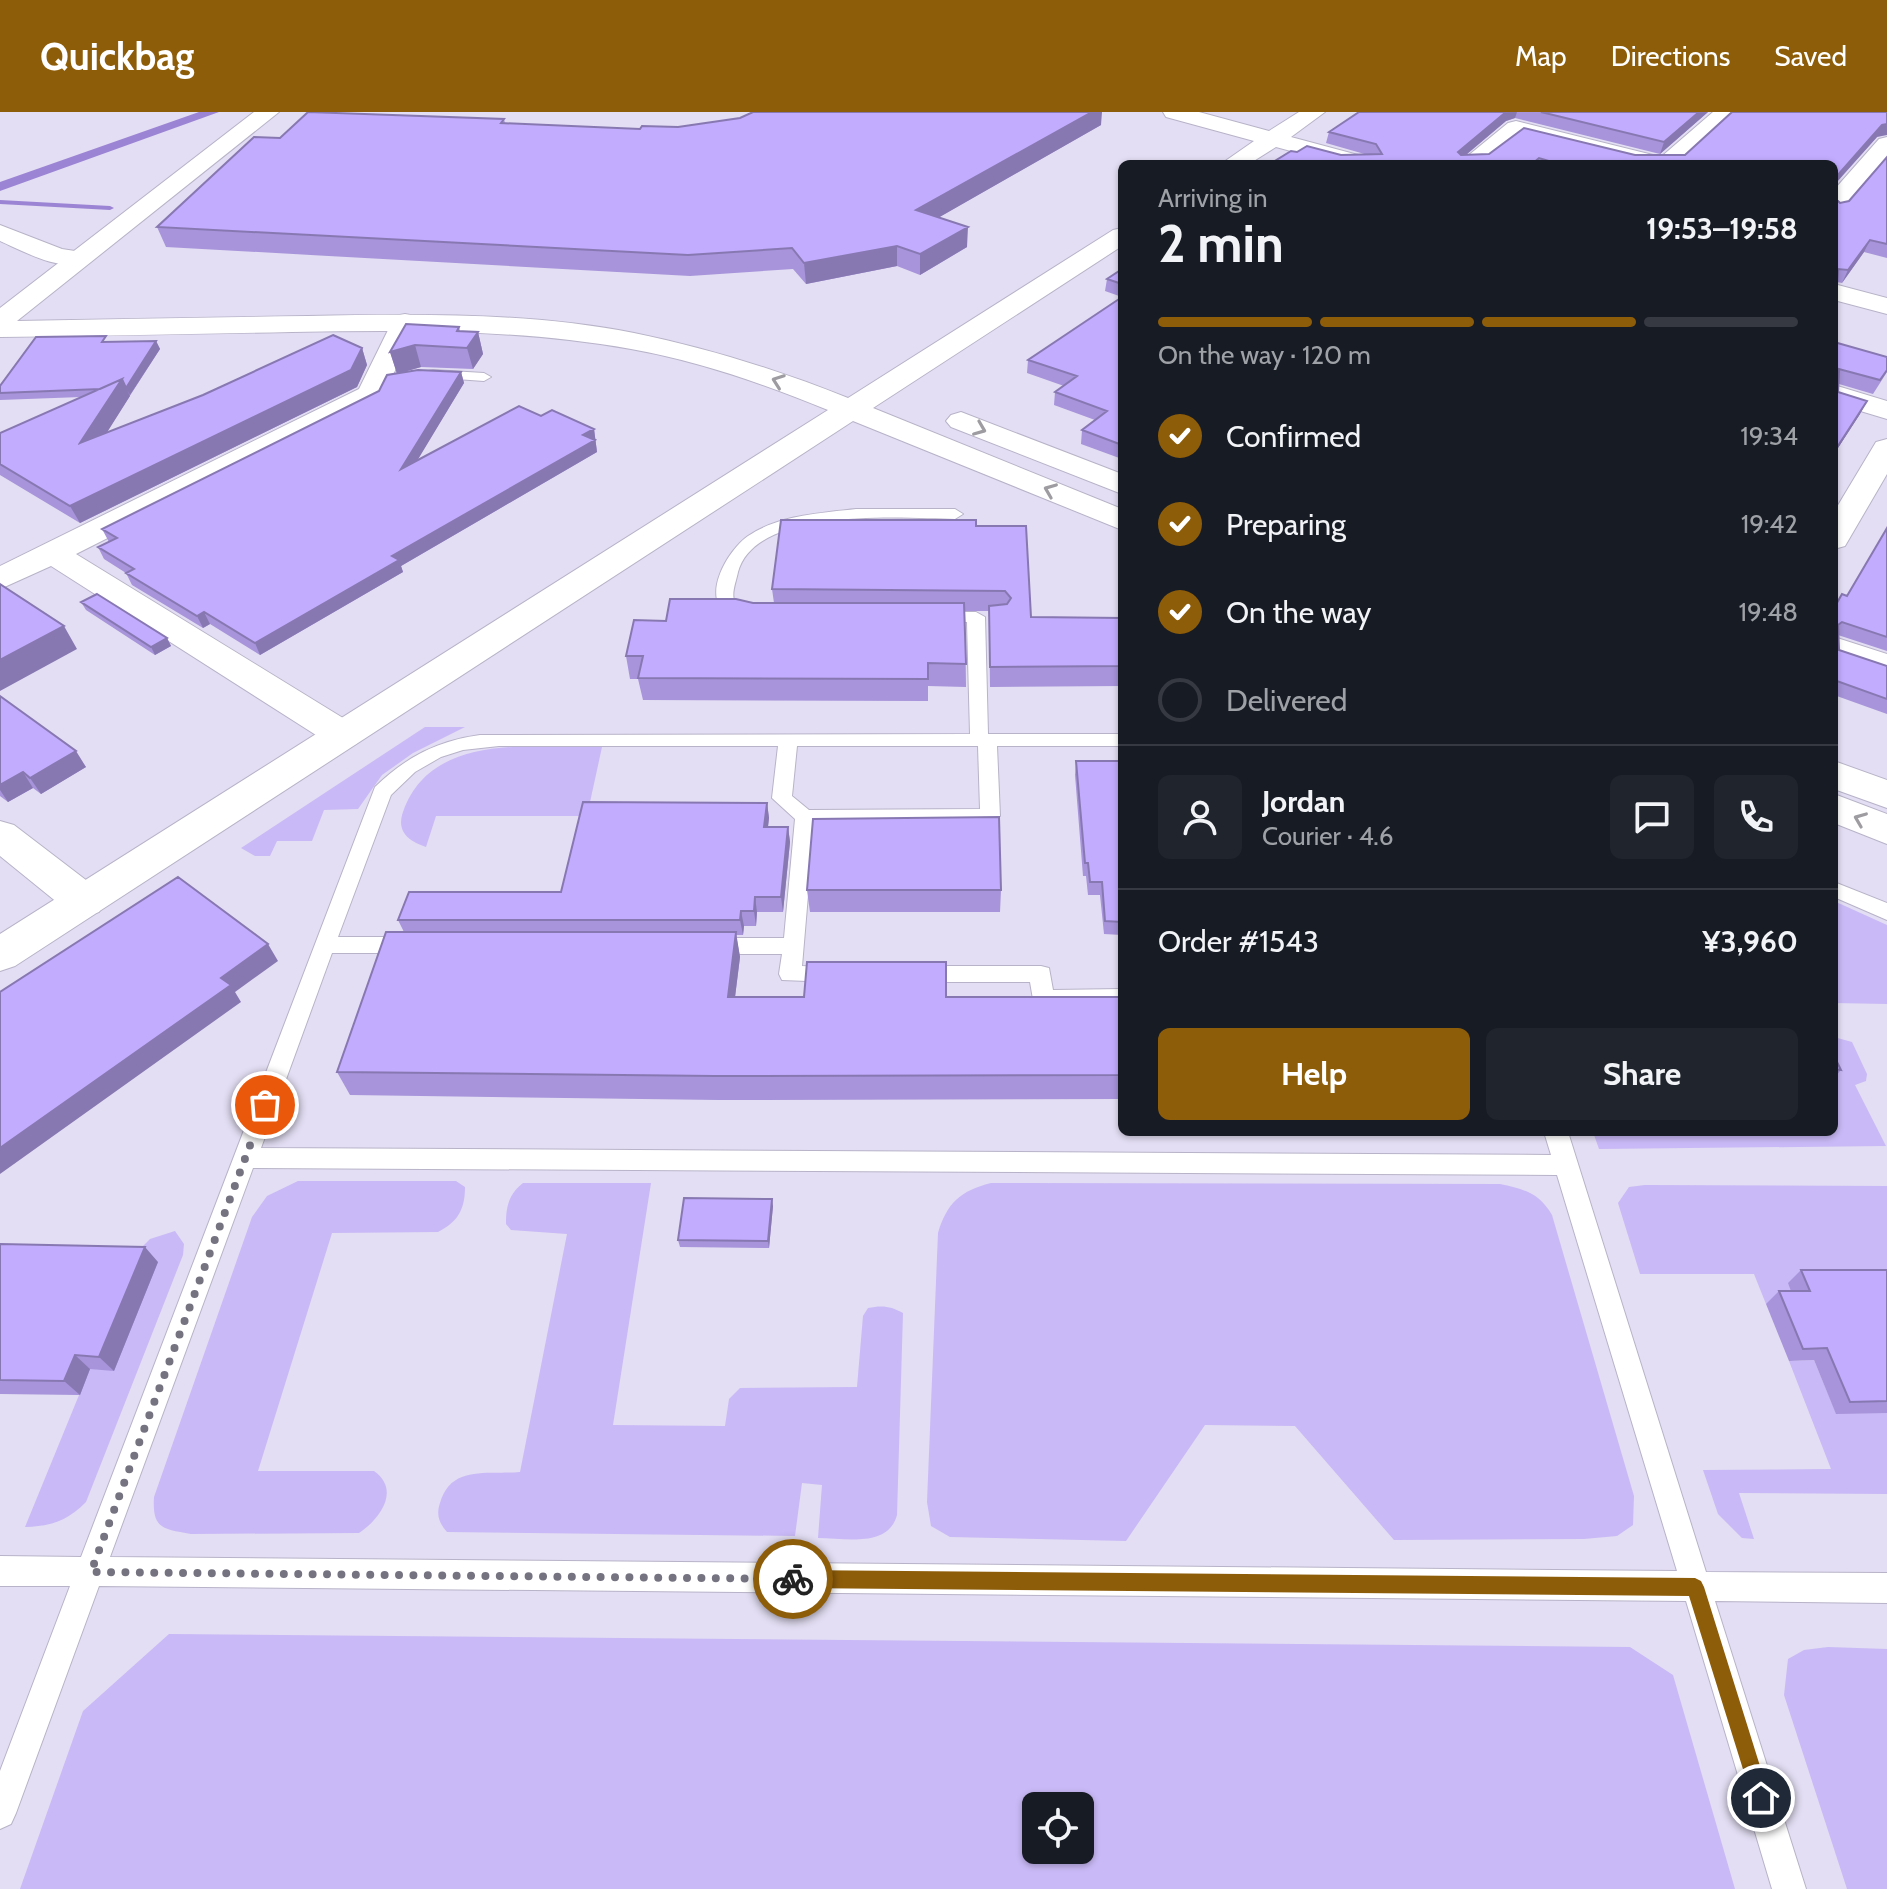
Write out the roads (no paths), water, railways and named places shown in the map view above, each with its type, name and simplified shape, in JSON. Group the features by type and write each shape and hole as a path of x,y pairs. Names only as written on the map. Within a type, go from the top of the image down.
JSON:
{"street":[{"path":"2,319 268,112"},
{"path":"1174,112 1351,160"},
{"path":"1239,160 1314,112"},
{"path":"1475,160 1536,112"},
{"path":"1672,160 1726,112"},
{"path":"1516,128 1644,160"},
{"path":"1838,200 1887,144"},
{"path":"0,232 57,256 79,258"},
{"path":"881,390 1118,238"},
{"path":"1838,293 1887,306"},
{"path":"2,319 475,307 623,320 763,349"},
{"path":"2,319 405,322 518,326 632,341 849,393 1118,518"},
{"path":"0,579 371,394 405,322"},
{"path":"0,955 343,735 849,393 881,390 1118,483"},
{"path":"1838,395 1887,410"},
{"path":"1838,532 1887,448"},
{"path":"52,553 343,735"},
{"path":"1838,649 1887,666"},
{"path":"1838,776 1887,795"},
{"path":"1838,810 1887,830"},
{"path":"0,835 84,901"}],"lane":[{"path":"421,374 484,377"},
{"path":"771,617 736,614 728,607 724,592 736,558 770,531 793,521 843,513 955,514"},
{"path":"913,617 998,618"},
{"path":"788,739 782,798 805,817 990,816 976,617"},
{"path":"0,1813 382,792 403,770 424,755 461,742 499,740 1118,740"},
{"path":"805,817 790,974 853,974"},
{"path":"1838,891 1887,912"},
{"path":"324,945 434,945"},
{"path":"684,946 794,946"},
{"path":"900,974 1041,974 1042,999 1118,998"},
{"path":"1557,1136 1789,1889"},
{"path":"245,1158 1566,1165"},
{"path":"0,1571 1887,1588"}],"waterway":[{"path":"0,202 110,208"}]}
